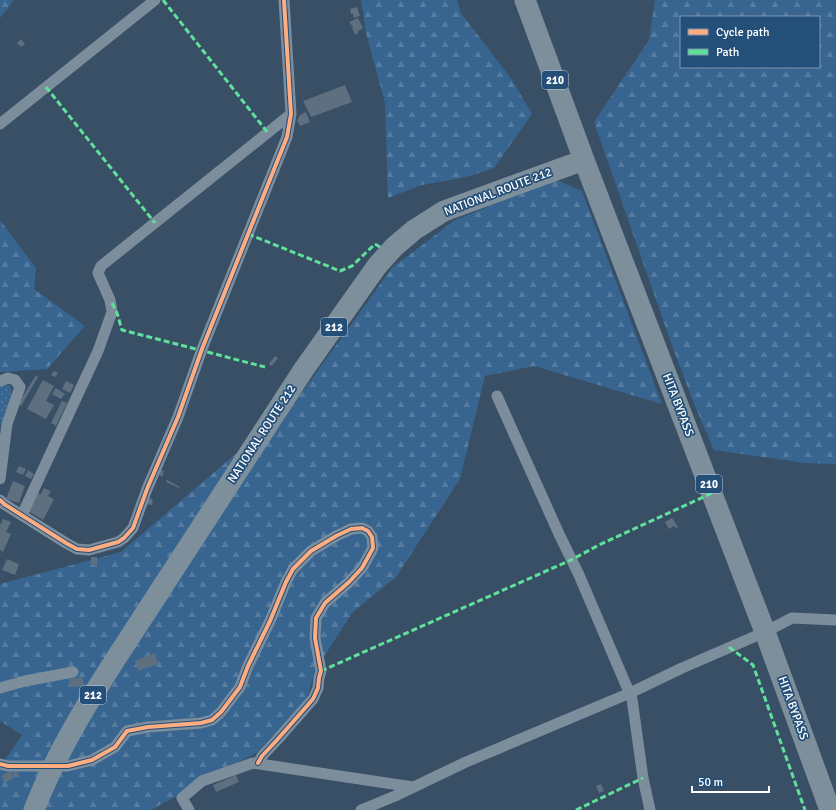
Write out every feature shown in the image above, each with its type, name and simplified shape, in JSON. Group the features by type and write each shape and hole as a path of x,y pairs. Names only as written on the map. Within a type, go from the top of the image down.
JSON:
{"highway":[{"name":"HITA BYPASS","path":"525,0 584,160 765,632 830,810"},
{"name":"NATIONAL ROUTE 212","path":"34,810 42,788 95,691 304,369 377,266 394,247 414,230 444,211 584,160"}],"street":[{"path":"0,124 155,0"},
{"path":"0,500 4,504 77,549 88,550 118,542 133,528 147,489 178,417 202,349 287,137 292,114 284,0"},
{"path":"22,515 98,351 112,312 110,300 98,274 101,266 292,114"},
{"path":"0,381 8,378 15,380 20,388 7,424 0,479"},
{"path":"497,396 579,575 630,693 643,778 650,810"},
{"path":"0,764 8,766 68,766 92,760 115,747 127,731 148,727 190,725 212,720 221,712 240,687 248,666 293,569 311,551 336,536 351,529 362,528 368,531 372,537 373,548 362,568 349,582 325,603 316,618 315,638 321,671 318,688 313,699 278,740 262,756 258,763"},
{"path":"361,810 480,756 630,693 682,668 765,632 792,618 836,620"},
{"path":"0,688 25,681 73,672"},
{"path":"189,810 182,798 202,781 253,763 414,787"}],"green space":[{"path":"0,0 14,0 0,18"},
{"path":"361,0 457,0 461,13 512,80 532,114 494,168 467,177 422,185 388,198 385,103 366,33"},
{"path":"655,0 836,0 836,464 805,463 714,450 674,351 594,122 649,40"},
{"path":"556,180 582,191 662,404 534,366 485,376 460,479 396,577 353,612 315,670 306,702 256,753 151,810 0,810 0,767 22,735 0,721 0,584 121,552 292,406 392,268 455,220"},
{"path":"0,220 36,268 34,289 85,326 47,369 0,372"},
{"path":"2,384 9,385 12,390 10,401 0,426 0,386"}],"building":[{"path":"357,7 360,16 354,18 350,9"},
{"path":"358,18 363,28 355,35 352,28 353,27 349,22"},
{"path":"21,39 25,44 21,47 17,43"},
{"path":"345,85 352,102 311,117 303,101"},
{"path":"306,112 310,122 300,126 297,121 300,115"},
{"path":"275,356 278,358 272,366 269,364"},
{"path":"54,371 58,373 55,377 51,375"},
{"path":"36,375 38,377 21,406 18,404"},
{"path":"43,380 54,386 46,401 54,405 46,419 27,409"},
{"path":"66,381 74,385 70,393 62,389"},
{"path":"56,388 65,394 61,399 52,394"},
{"path":"62,401 67,403 56,426 51,423"},
{"path":"19,466 26,469 23,475 16,472"},
{"path":"28,470 34,474 31,479 25,476"},
{"path":"159,470 164,471 162,477 157,473"},
{"path":"167,480 180,487 179,488 166,482"},
{"path":"13,481 25,486 19,503 6,499"},
{"path":"44,488 51,491 48,496 54,499 43,520 28,511 38,493 41,494"},
{"path":"147,496 153,500 152,505 145,504"},
{"path":"672,518 678,527 676,528 674,526 669,529 665,522"},
{"path":"3,519 11,522 6,532 11,534 3,552 0,550 0,525"},
{"path":"91,557 97,557 97,566 91,565"},
{"path":"7,559 19,564 15,575 2,570"},
{"path":"155,653 158,664 138,671 135,661"},
{"path":"82,677 84,686 70,687 69,679"},
{"path":"11,771 14,778 4,783 4,779 1,776"},
{"path":"14,771 19,773 18,777 13,776"},
{"path":"236,775 239,782 216,792 213,785"},
{"path":"601,784 604,791 599,793 596,786"}],"marked path":[{"path":"163,0 268,133"},
{"path":"46,87 155,223"},
{"path":"248,234 340,271 352,266 375,244 380,247"},
{"path":"112,303 117,313 122,330 265,367"},
{"path":"321,671 571,560 599,545 712,493"},
{"path":"729,647 753,665 805,810"},
{"path":"576,810 643,778"}],"cycle path":[{"path":"0,500 4,504 77,549 89,550 118,542 133,528 147,489 178,417 202,349 287,137 291,114 284,0"},
{"path":"0,764 8,766 68,766 92,760 115,747 127,731 148,727 201,723 212,720 221,712 240,687 248,666 293,569 311,551 336,536 351,529 362,528 368,531 372,537 373,548 362,568 349,582 325,603 316,618 315,638 321,671 318,688 313,699 262,756 258,763"}]}
